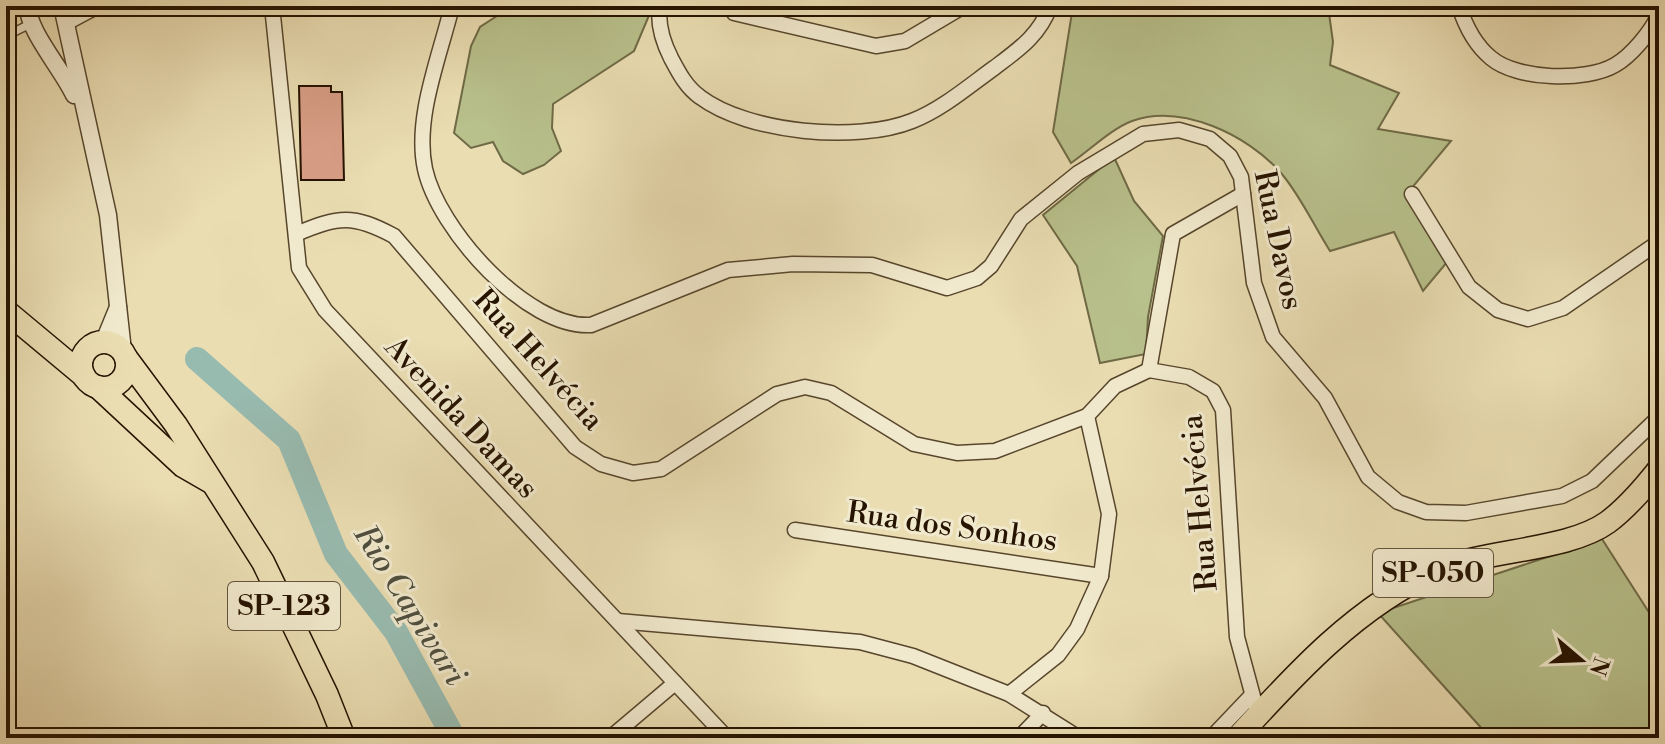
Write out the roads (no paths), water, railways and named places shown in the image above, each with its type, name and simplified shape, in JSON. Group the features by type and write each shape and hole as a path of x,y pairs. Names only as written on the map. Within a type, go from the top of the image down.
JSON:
{"main road":[{"name":"SP-123","path":"6,311 40,336 183,466 210,482"},
{"name":"SP-123","path":"40,336 112,348 176,425 263,562 327,695 344,738"},
{"path":"112,348 120,381 91,382 82,357 112,348"},
{"name":"SP-050","path":"1237,738 1254,706 1346,628 1394,593 1440,570 1494,552 1578,537 1607,523 1638,496 1659,469"}],"street":[{"path":"28,6 33,29 64,72 87,127"},
{"path":"62,6 108,215 119,305 112,348"},
{"path":"33,29 51,36 66,23 98,6"},
{"name":"Avenida Damas","path":"272,6 299,268 325,310 727,738"},
{"name":"Rua Davos","path":"452,6 424,124 425,170 454,231 495,279 551,319 573,326 591,325 728,270 793,264 872,265 947,288 977,278 991,266 1021,219 1078,173 1143,134 1179,130 1210,139 1230,156 1241,177 1254,283 1273,337 1325,398 1368,477 1398,502 1426,512 1466,513 1562,496 1592,481 1659,417"},
{"path":"660,6 658,19 666,49 681,79 700,98 731,113 786,129 860,132 913,121 963,90 1028,42 1042,26 1050,6"},
{"path":"734,13 851,43 876,46 905,41 964,6"},
{"path":"1459,6 1467,29 1492,59 1528,73 1573,78 1616,65 1654,26 1659,14"},
{"path":"1149,370 1173,234 1243,194"},
{"path":"1412,194 1469,287 1498,310 1528,319 1563,308 1659,242"},
{"name":"Rua Helvécia","path":"296,234 331,219 363,219 394,236 575,447 601,464 633,473 661,469 777,394 805,387 831,393 914,444 957,453 995,451 1087,416 1115,386 1149,370 1189,377 1213,391 1223,410 1237,637 1254,706"},
{"path":"1009,694 1058,655 1077,629 1101,576 1109,514 1087,416"},
{"name":"Rua dos Sonhos","path":"795,530 1101,576"},
{"path":"618,621 860,642 913,656 1009,694 1079,738"},
{"path":"610,738 675,683"},
{"path":"1211,738 1254,706"},
{"path":"1019,738 1043,713"}],"lane":[{"path":"6,36 33,29"}],"waterway":[{"name":"Rio Capivari","path":"197,359 289,440 336,554 396,632 454,738"}]}
